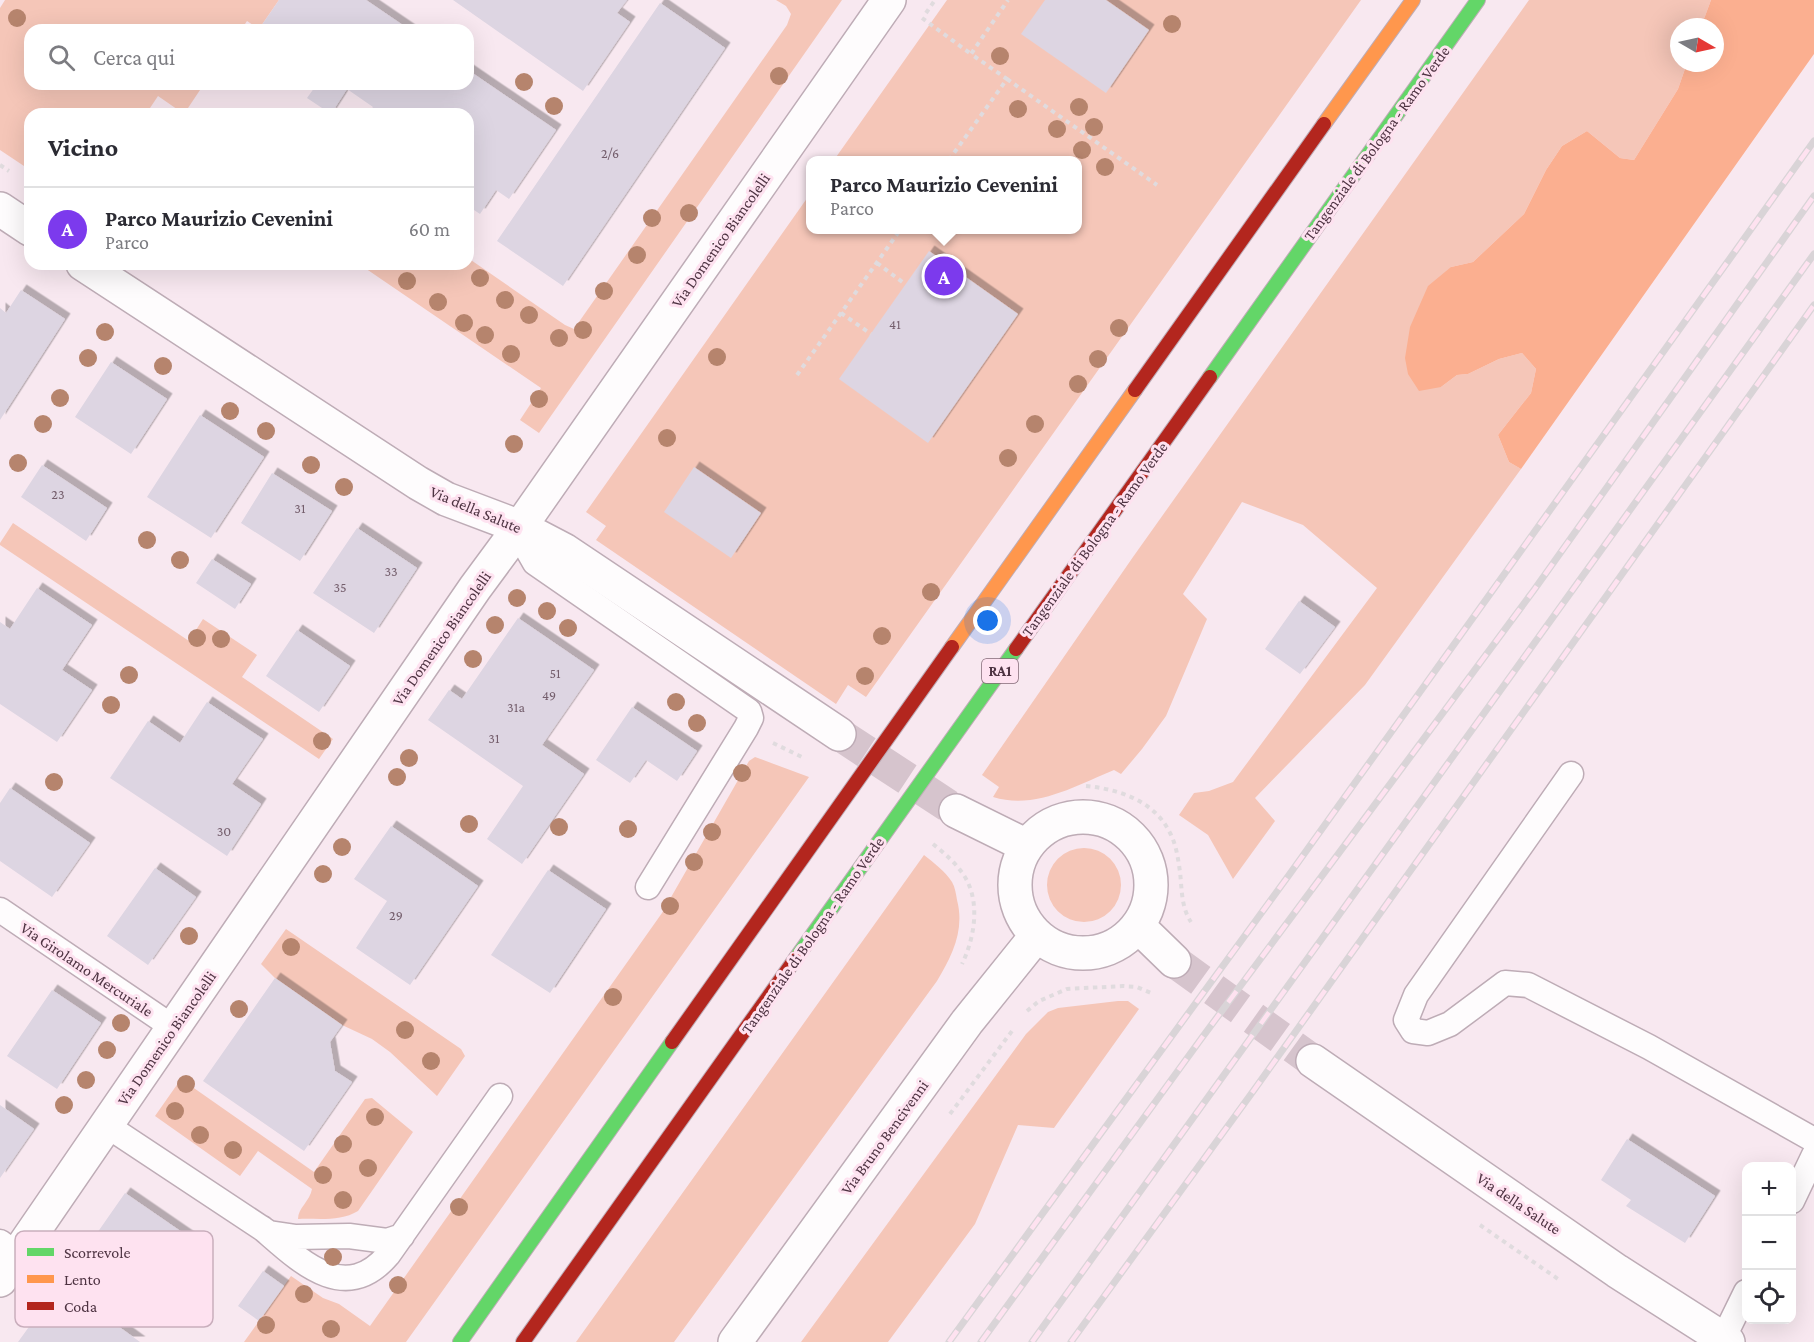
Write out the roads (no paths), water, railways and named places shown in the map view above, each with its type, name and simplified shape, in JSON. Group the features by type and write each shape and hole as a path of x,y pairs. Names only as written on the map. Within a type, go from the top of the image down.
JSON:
{"highway":[{"path":"460,1342 1413,0"},
{"name":"Tangenziale di Bologna - Ramo Verde","path":"523,1342 1478,0"}],"street":[{"name":"Via Domenico Biancolelli","path":"27,1231 106,1125 174,1028 468,598 889,0"},
{"path":"0,209 24,225"},
{"name":"Via della Salute","path":"92,270 418,483 446,498 520,527 564,550 839,734"},
{"path":"956,811 1028,846"},
{"path":"1083,817 1104,820 1123,830 1138,845 1148,864 1151,886 1148,907 1138,926 1121,942 1101,951 1078,953 1056,947 1037,935 1024,920 1017,902 1015,883 1019,864 1028,846 1042,831 1061,820 1083,817"},
{"path":"1138,926 1174,961"},
{"name":"Via Bruno Bencivenni","path":"735,1342 967,1022 1037,935"},
{"name":"Via della Salute","path":"1313,1061 1617,1271 1725,1341"},
{"name":"Via Domenico Biancolelli","path":"6,1259 15,1247"}],"lane":[{"path":"520,527 526,549 535,563 749,711 751,718 648,887"},
{"path":"1571,774 1416,995 1407,1020 1413,1031 1428,1033 1450,1024 1505,983 1528,985 1649,1047 1814,1140"},
{"name":"Via Girolamo Mercuriale","path":"0,910 174,1028"},
{"path":"262,1228 314,1270 324,1275 358,1276 369,1271 380,1263 402,1236 501,1096"},
{"path":"106,1125 269,1233 296,1237 349,1236 387,1241 402,1236"},
{"path":"1796,1191 1814,1155"},
{"path":"1725,1341 1742,1301"}],"tunnel":[{"path":"839,734 956,811"},
{"path":"1174,961 1313,1061"}],"railway":[{"path":"949,1342 1289,875 1814,141"},
{"path":"981,1342 1201,1039 1534,590 1814,196"},
{"path":"1032,1342 1814,254"},
{"path":"1071,1342 1254,1090 1814,305"}],"place":[{"name":"Parco Maurizio Cevenini","path":"944,276"}]}
